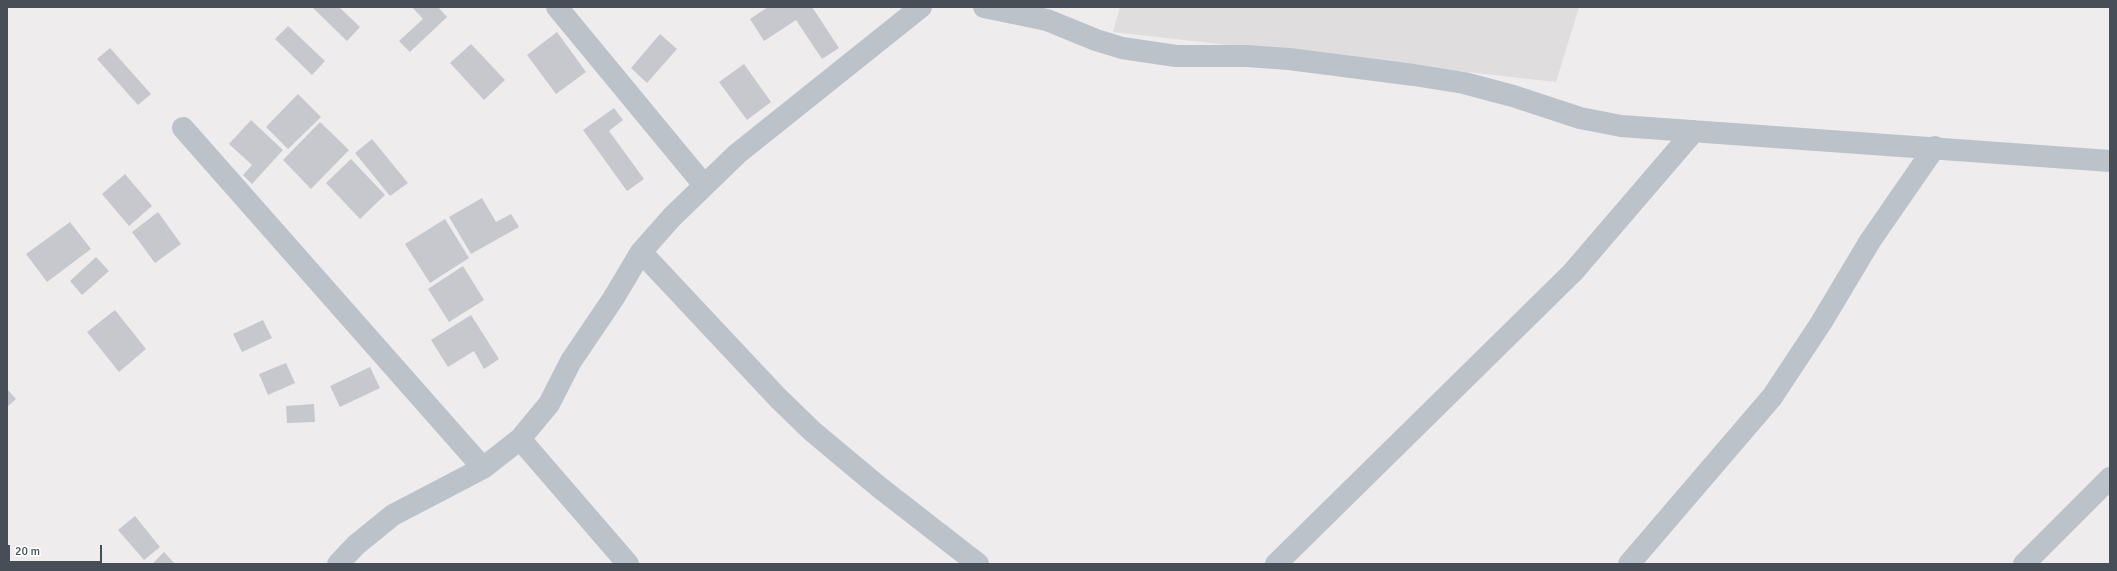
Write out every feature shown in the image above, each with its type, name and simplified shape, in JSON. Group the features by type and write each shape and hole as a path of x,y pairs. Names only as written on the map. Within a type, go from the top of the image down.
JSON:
{"street":[{"path":"557,7 704,185"},
{"path":"338,564 356,545 393,515 483,468 520,439 549,404 571,361 613,299 641,252 704,185 736,154 921,7"},
{"path":"984,7 1047,20 1096,40 1122,48 1176,56 1246,56 1370,68 1464,83 1602,123 2110,161"},
{"path":"182,128 483,468"},
{"path":"1276,564 1573,272 1694,131"},
{"path":"1629,564 1772,397 1821,323 1870,241 1935,148"},
{"path":"641,252 778,398 812,431 872,482 978,564"},
{"path":"520,439 628,564"},
{"path":"2024,564 2110,478"}],"shaded area":[{"path":"1120,7 1579,7 1556,82 1113,32"}],"building":[{"path":"312,7 339,7 360,27 347,41"},
{"path":"412,7 438,7 447,17 410,52 399,41 423,19"},
{"path":"768,7 812,7 839,48 822,59 796,20 764,41 750,19"},
{"path":"288,26 325,61 312,75 275,39"},
{"path":"557,32 586,72 556,94 527,55"},
{"path":"660,34 677,49 647,83 631,68"},
{"path":"471,44 505,80 484,100 450,63"},
{"path":"110,48 151,94 138,105 97,59"},
{"path":"744,64 771,102 747,120 719,82"},
{"path":"298,94 321,117 288,149 266,127"},
{"path":"614,108 623,120 609,131 644,179 627,191 583,130"},
{"path":"251,120 283,150 252,184 243,175 252,165 229,144"},
{"path":"320,122 349,150 311,189 283,160"},
{"path":"372,139 408,183 390,196 355,153"},
{"path":"351,159 385,195 360,219 326,183"},
{"path":"125,174 152,206 129,226 102,194"},
{"path":"482,198 496,222 511,214 519,227 471,254 449,217"},
{"path":"158,212 181,244 155,263 132,232"},
{"path":"445,219 469,258 430,283 405,244"},
{"path":"70,222 91,249 47,282 26,254"},
{"path":"96,257 109,271 82,295 70,281"},
{"path":"463,266 484,300 449,322 428,289"},
{"path":"115,310 146,349 119,372 87,332"},
{"path":"471,315 499,359 484,369 474,351 448,367 431,340"},
{"path":"263,320 272,338 242,352 233,334"},
{"path":"286,363 295,383 268,395 259,374"},
{"path":"370,367 380,388 340,407 330,386"},
{"path":"7,389 16,399 7,407"},
{"path":"314,404 315,422 287,423 286,406"},
{"path":"135,516 160,547 144,560 118,530"},
{"path":"164,552 175,564 152,564"}]}
